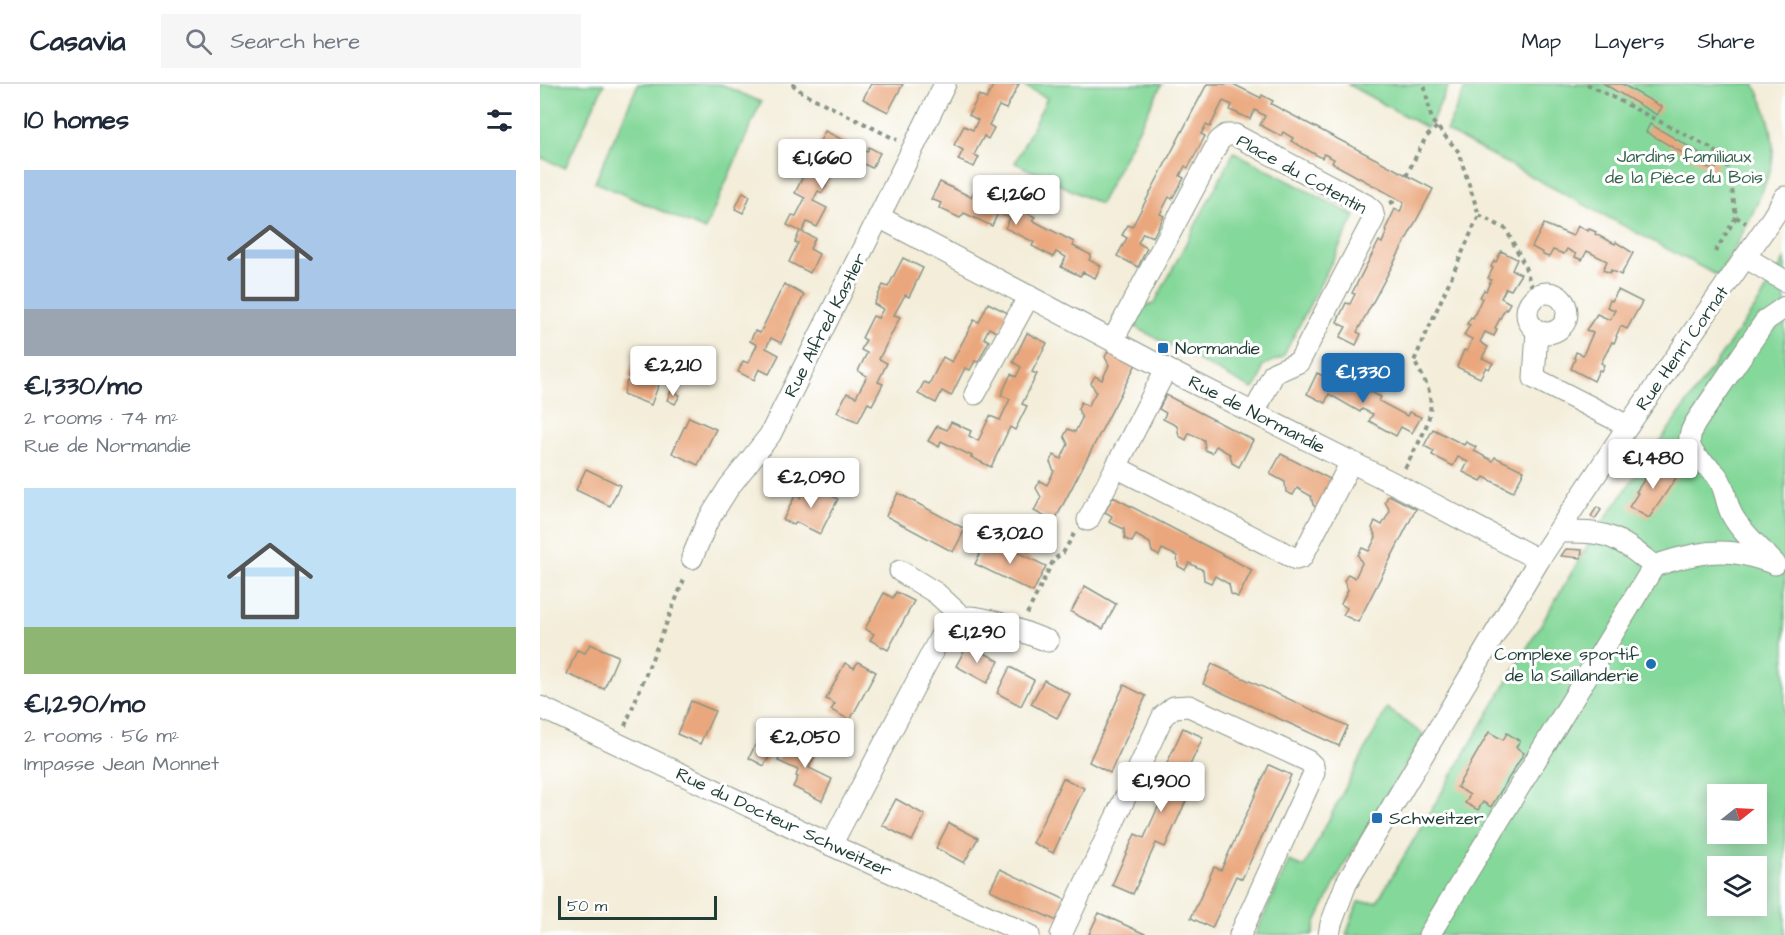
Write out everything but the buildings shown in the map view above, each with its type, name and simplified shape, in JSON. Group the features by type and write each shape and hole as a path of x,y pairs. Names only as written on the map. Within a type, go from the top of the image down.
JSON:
{"street":[{"name":"Rue Alfred Kastler","path":"692,558 708,522 729,487 770,435 945,84"},
{"name":"Place du Cotentin","path":"1113,340 1219,141 1226,135 1235,135 1366,205 1372,210 1374,218 1299,362 1274,373 1254,413"},
{"name":"Rue Henri Cornat","path":"1329,935 1346,884 1539,560 1785,197"},
{"name":"Rue de Normandie","path":"879,217 1166,369 1397,484 1539,560"},
{"path":"1745,257 1785,281"},
{"path":"1541,293 1555,294 1565,302 1567,315 1562,327 1550,333 1537,331 1532,327 1526,314 1530,301 1535,296 1541,293"},
{"path":"975,394 1029,296"},
{"path":"1780,566 1748,536 1732,515 1721,481 1716,473 1694,454 1690,446 1690,438 1692,428 1766,320 1785,307"},
{"path":"1537,331 1534,378 1628,426"},
{"path":"1088,520 1166,369"},
{"path":"1116,467 1296,559 1302,557 1351,462"},
{"path":"1558,532 1594,533 1609,536 1654,566"},
{"path":"1429,935 1654,566 1679,558 1721,552 1741,554 1780,566"},
{"path":"900,571 936,593 963,618"},
{"path":"831,845 945,628 953,621 972,617 985,619 1048,641"},
{"path":"1061,935 1163,716 1174,708 1189,706 1308,761 1313,766 1314,773 1240,935"},
{"name":"Rue du Docteur Schweitzer","path":"540,707 831,845 1029,935"}],"path":[{"path":"792,84 802,93 912,148"},
{"path":"1397,484 1424,431 1430,414 1428,390 1414,361 1479,215 1458,152 1432,121 1424,84"},
{"path":"1587,84 1711,148 1722,157 1730,175 1736,217 1715,252"},
{"path":"1406,176 1426,137 1437,126"},
{"path":"1479,215 1506,229 1524,264 1535,296"},
{"path":"1736,217 1762,233"},
{"path":"1019,631 1054,559 1063,553 1078,527 1088,520"},
{"path":"618,743 692,558"}],"green space":[{"path":"540,84 604,84 565,168 540,157"},
{"path":"638,84 720,84 761,102 705,230 595,182"},
{"path":"1027,84 1162,84 1100,204 1015,163 1047,98 1025,87"},
{"path":"1347,84 1449,84 1427,128"},
{"name":"Jardins familiaux de la Pièce du Bois","path":"1467,84 1754,84 1769,122 1773,143 1772,164 1750,218 1718,276 1446,131"},
{"path":"1234,152 1355,216 1283,357 1262,366 1260,379 1252,389 1137,328 1135,324 1144,306 1154,304"},
{"name":"Complexe sportif de la Saillanderie","path":"1785,258 1785,935 1346,935 1358,902 1377,902 1595,533 1761,299"},
{"path":"1387,708 1424,735 1345,863 1316,922 1313,935 1255,935 1289,861 1304,867"}],"place":[{"name":"Normandie","path":"1163,348"},
{"name":"Complexe sportif de la Saillanderie","path":"1651,664"},
{"name":"Schweitzer","path":"1377,818"}]}
